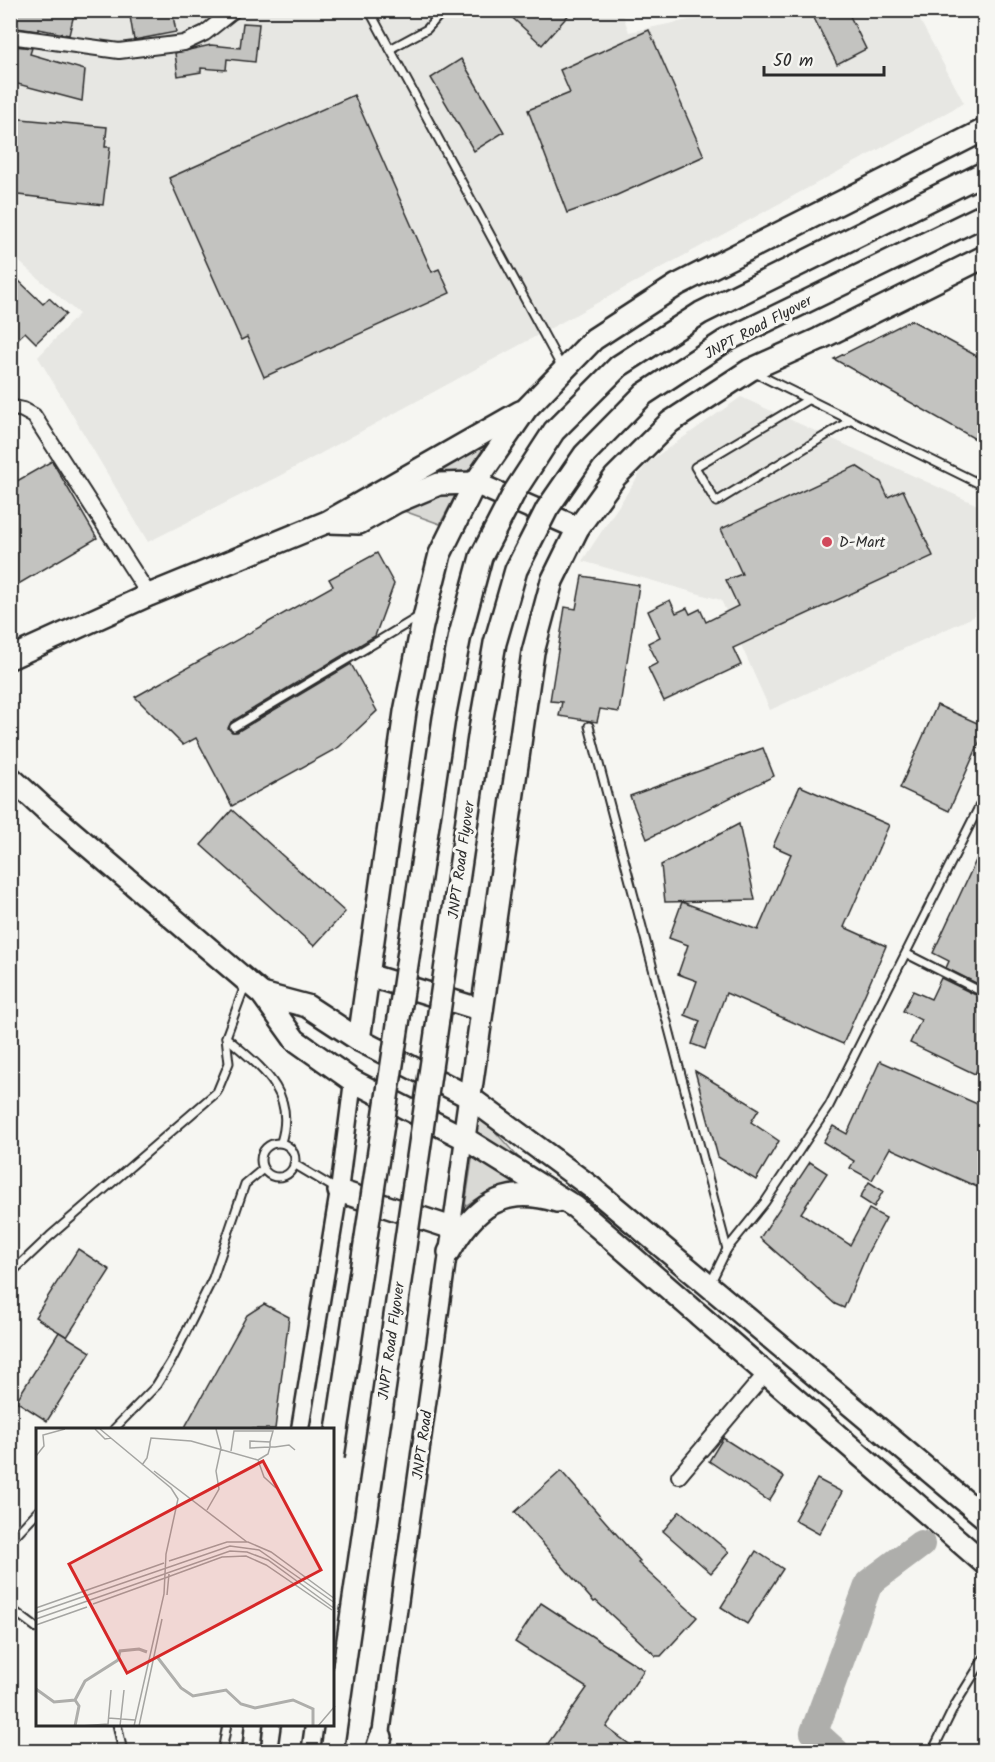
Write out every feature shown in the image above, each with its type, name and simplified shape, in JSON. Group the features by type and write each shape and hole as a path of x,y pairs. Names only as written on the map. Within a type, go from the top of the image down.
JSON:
{"highway":[{"path":"359,1040 405,712 425,613 440,554 475,483 526,409 594,339 677,285 984,130"},
{"path":"334,1450 444,718 460,635 482,557 515,491 555,430 619,366 701,313 984,172"},
{"name":"JNPT Road Flyover","path":"332,1752 481,723 495,643 516,570 547,509 585,454 645,394 725,341 984,214"},
{"path":"464,1138 533,652 552,581 578,528 615,477 670,422 750,370 819,339 984,257"},
{"path":"10,669 17,655 149,595 327,522 526,409"},
{"path":"327,522 359,523 396,502 439,484 475,483 578,528"},
{"path":"10,777 254,988 296,1040 353,1081 464,1138 575,1207 984,1563"},
{"path":"368,975 482,1010"},
{"path":"254,988 307,1006 359,1040 469,1097 591,1187 984,1517"},
{"path":"339,1191 452,1228"},
{"path":"449,1252 470,1218 499,1200 527,1196 553,1200 575,1207"},
{"path":"289,1752 293,1726"}],"street":[{"path":"10,36 119,51 184,43 205,33 234,10"},
{"path":"10,407 34,416 149,595"},
{"path":"300,1428 339,1191 353,1081"},
{"name":"JNPT Road","path":"379,1747 464,1138"},
{"path":"679,1476 766,1373"},
{"path":"250,1752 254,1726"}],"lane":[{"path":"369,10 563,371"},
{"path":"390,49 427,29 444,10"},
{"path":"750,370 984,486"},
{"path":"809,399 695,467 716,502 851,420"},
{"path":"234,727 425,613"},
{"path":"589,726 727,1249"},
{"path":"709,1286 727,1249 765,1202 829,1106 984,797"},
{"path":"907,954 984,993"},
{"path":"10,1274 50,1236 217,1092 229,1063 226,1037 254,988"},
{"path":"226,1037 264,1070 281,1093 285,1129 281,1143"},
{"path":"281,1143 291,1148 294,1153 294,1164 288,1174 277,1177 263,1169 262,1152 270,1144 281,1143"},
{"path":"294,1164 339,1191"},
{"path":"115,1428 156,1386 168,1367 213,1278 245,1184 263,1169"},
{"path":"10,1541 36,1513"},
{"path":"10,1608 36,1628"},
{"path":"932,1752 984,1658"},
{"path":"117,1726 123,1752"},
{"path":"222,1752 227,1726"}],"shaded area":[{"path":"621,10 629,32 733,11 915,11 964,103 283,474 148,542 38,357 79,314 15,258 11,258 10,11"},
{"path":"741,397 984,508 984,591 973,617 770,710 721,600 582,561 647,463"},
{"path":"487,443 469,470 440,524 404,511 371,505"},
{"path":"479,1114 546,1188 523,1185 504,1187 485,1194 465,1206"}],"building":[{"path":"13,10 75,10 69,35 38,29 38,31 17,28 18,26 10,24"},
{"path":"172,10 176,32 134,40 130,16"},
{"path":"504,10 573,10 542,45"},
{"path":"810,10 847,10 866,49 837,64"},
{"path":"243,23 259,24 255,62 227,59 226,70 201,68 201,72 178,76 175,53 211,45 240,48"},
{"path":"649,30 704,156 615,196 567,213 528,110 570,93 560,70"},
{"path":"14,46 32,48 30,54 85,70 82,101 10,82"},
{"path":"461,59 504,132 474,151 431,78"},
{"path":"354,95 432,272 439,269 450,293 264,377 247,337 241,340 169,178"},
{"path":"10,118 107,127 105,147 110,147 103,205 10,194 15,146 10,145"},
{"path":"18,280 43,304 49,298 66,314 36,343 25,332 10,346 10,288"},
{"path":"911,320 984,360 984,444 834,359"},
{"path":"52,461 97,538 10,589 10,485"},
{"name":"D-Mart","path":"856,466 881,482 888,497 903,490 933,556 733,648 741,665 664,701 648,668 658,663 648,643 660,637 648,611 670,600 676,613 687,608 690,614 700,609 706,622 738,606 726,580 742,574 721,529"},
{"path":"377,553 394,584 375,636 231,722 228,728 232,732 237,732 351,664 377,711 339,747 232,806 196,738 183,745 135,697 333,586 329,579"},
{"path":"582,576 639,585 619,712 600,709 597,722 559,716 562,702 550,701 565,607 576,609"},
{"path":"937,705 984,726 984,732 949,811 900,788"},
{"path":"763,748 774,776 647,839 630,796"},
{"path":"800,786 889,825 844,927 886,946 843,1044 726,993 705,1049 692,1044 700,1021 685,1015 697,981 678,974 688,945 669,938 682,902 758,930 791,854 773,846"},
{"path":"232,810 345,912 314,946 201,845"},
{"path":"739,824 755,900 665,902 661,865"},
{"path":"984,843 984,987 946,968 949,961 933,953"},
{"path":"941,978 984,999 984,1053 975,1074 910,1043 921,1020 903,1011 913,991 931,999"},
{"path":"880,1061 984,1107 984,1190 890,1148 872,1180 850,1168 854,1161 823,1142 833,1126 847,1134"},
{"path":"695,1071 759,1109 751,1122 779,1141 756,1180 718,1157"},
{"path":"810,1162 827,1173 801,1213 850,1245 869,1209 886,1218 868,1252 844,1308 835,1304 760,1238"},
{"path":"869,1182 883,1191 874,1207 860,1198"},
{"path":"78,1249 110,1270 67,1337 35,1317"},
{"path":"264,1304 289,1317 275,1428 185,1428 247,1315"},
{"path":"59,1332 91,1352 47,1421 16,1401"},
{"path":"723,1438 784,1477 769,1501 709,1461"},
{"path":"561,1471 640,1561 638,1563 697,1617 661,1656 656,1656 596,1601 594,1602 515,1512"},
{"path":"817,1479 842,1492 819,1534 794,1520"},
{"path":"680,1511 729,1552 711,1573 663,1531"},
{"path":"756,1551 783,1569 747,1624 721,1607"},
{"path":"541,1603 644,1670 606,1727 640,1752 542,1752 587,1688 515,1642"}],"waterway":[{"path":"836,1752 814,1732 869,1583 921,1544"}],"place":[{"name":"D-Mart","path":"827,542"}]}
